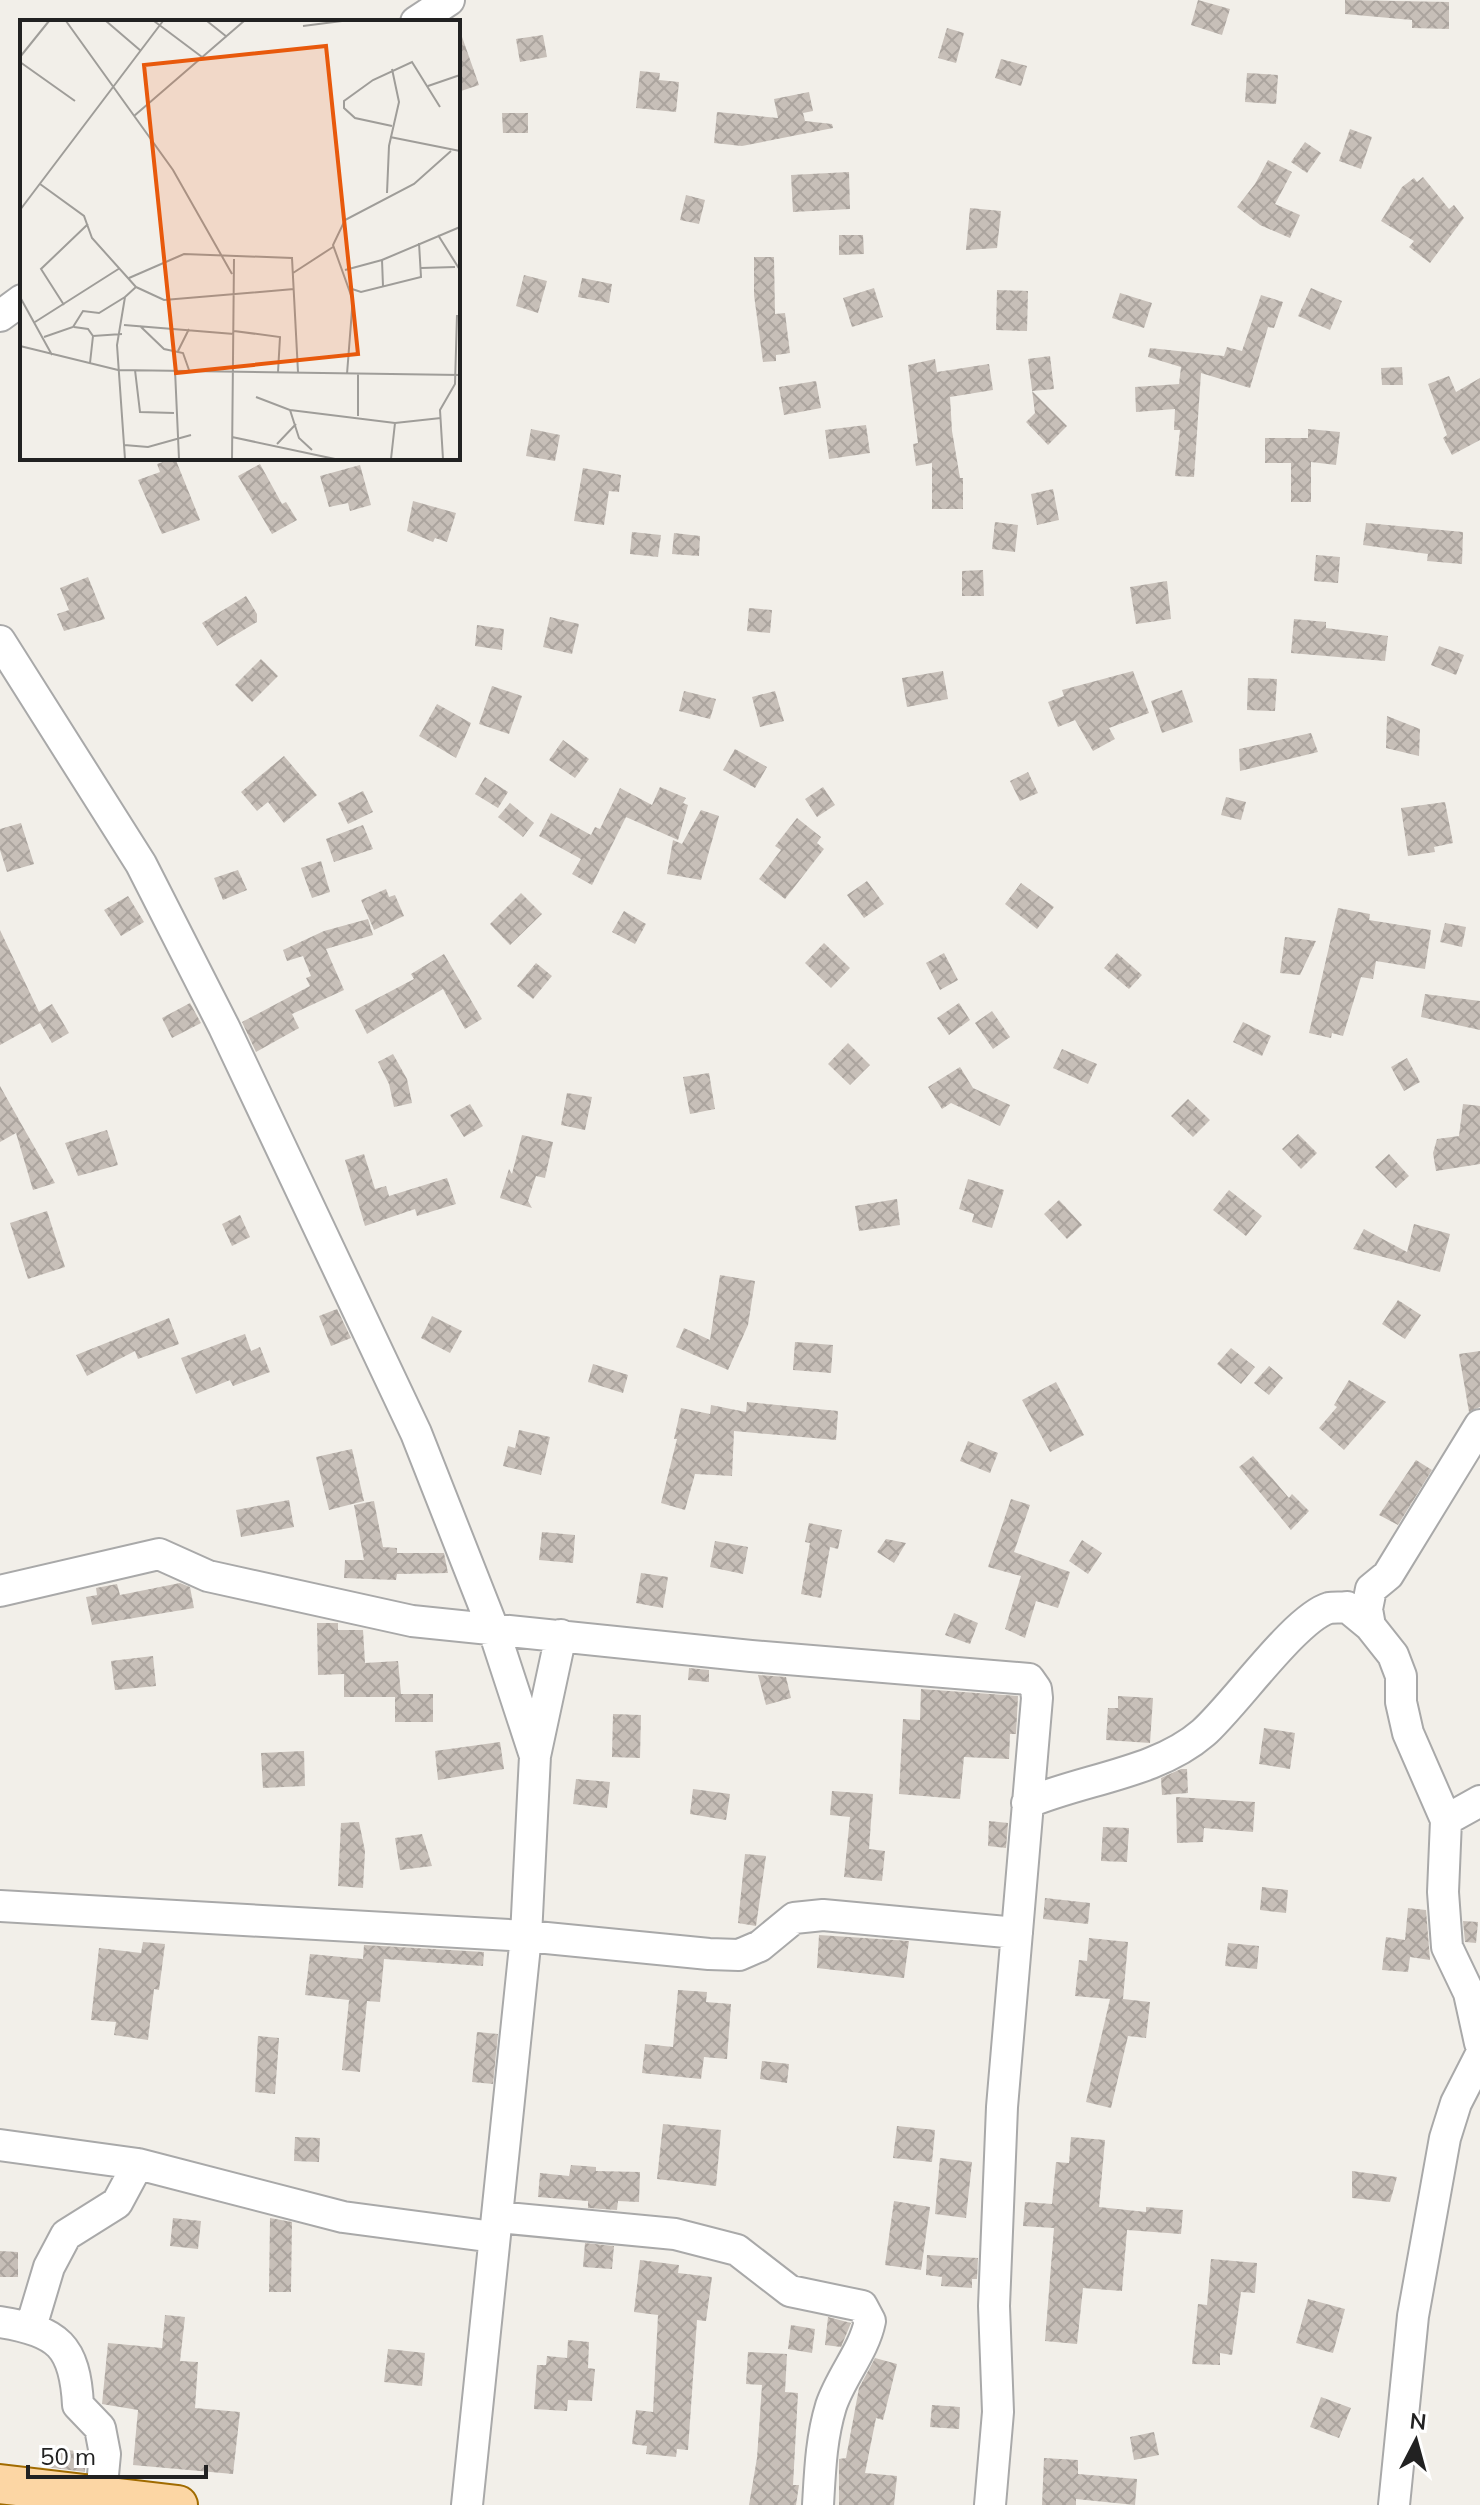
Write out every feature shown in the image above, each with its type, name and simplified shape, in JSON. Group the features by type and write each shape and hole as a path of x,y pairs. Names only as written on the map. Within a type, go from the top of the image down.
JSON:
{"main road":[{"path":"0,2484 178,2505"}],"street":[{"path":"419,20 449,0"},
{"path":"0,316 20,301"},
{"path":"0,641 141,864 224,1027 416,1433 494,1631 535,1756"},
{"path":"1370,1626 1367,1609 1371,1589 1388,1575 1480,1425"},
{"path":"0,1591 159,1554 208,1576 412,1621 1029,1679 1036,1689 1037,1698 1002,2107 994,2306 998,2412 990,2505"},
{"path":"1027,1803 1063,1788 1167,1759 1202,1734 1302,1626 1328,1608 1347,1607 1370,1626 1393,1655 1401,1676 1401,1702 1408,1733 1446,1820 1447,1947 1470,1971 1469,1993 1480,2043"},
{"path":"467,2505 526,1936 535,1756 561,1635"},
{"path":"1446,1820 1480,1801"},
{"path":"0,1906 526,1936 739,1955 760,1946 794,1918 823,1915 1017,1933"},
{"path":"1394,2505 1413,2316 1445,2138 1456,2103 1480,2056"},
{"path":"0,2145 138,2164 343,2217 675,2234 737,2250 790,2291 862,2306 870,2321 867,2336 832,2405 821,2448 818,2505"},
{"path":"31,2327 49,2267 66,2235 117,2203 138,2164"},
{"path":"0,2322 31,2327 54,2338 67,2351 76,2371 78,2405 100,2428 105,2454 101,2496"}],"building":[{"path":"1198,0 1230,9 1222,35 1191,25"},
{"path":"1345,0 1449,2 1449,29 1412,28 1412,20 1345,14"},
{"path":"947,28 964,33 956,63 938,58"},
{"path":"460,34 461,34 479,85 460,91"},
{"path":"543,35 547,57 520,62 516,39"},
{"path":"1001,59 1027,66 1021,86 995,78"},
{"path":"640,71 660,73 659,80 679,82 676,112 636,108"},
{"path":"1247,73 1278,75 1276,104 1245,102"},
{"path":"809,92 813,111 803,113 805,121 832,124 833,128 742,146 714,143 717,112 778,118 774,99"},
{"path":"502,113 528,113 528,133 503,133"},
{"path":"1350,129 1372,137 1361,169 1339,161"},
{"path":"1305,142 1321,153 1307,173 1291,162"},
{"path":"1268,160 1292,172 1275,204 1300,215 1290,238 1260,225 1237,207"},
{"path":"849,172 850,209 793,212 791,175"},
{"path":"1423,177 1449,209 1454,205 1464,218 1430,263 1409,247 1414,241 1381,221 1402,187 1414,178 1417,182"},
{"path":"686,195 705,200 699,224 680,220"},
{"path":"970,208 1001,211 997,248 966,250"},
{"path":"839,235 863,235 864,254 839,255"},
{"path":"754,257 774,257 775,314 785,313 790,353 776,355 776,361 763,362 754,295"},
{"path":"524,275 547,281 538,313 516,306"},
{"path":"582,278 612,284 609,303 578,297"},
{"path":"874,288 883,317 852,327 843,298"},
{"path":"1311,288 1342,301 1330,330 1298,316"},
{"path":"997,290 1028,291 1027,331 996,330"},
{"path":"1120,293 1152,303 1144,328 1112,318"},
{"path":"1261,295 1283,302 1274,328 1268,327 1250,388 1201,373 1194,477 1175,476 1180,430 1174,430 1175,409 1136,412 1135,387 1179,384 1181,367 1148,357 1150,348 1224,356 1227,347 1242,351"},
{"path":"1050,356 1054,389 1032,391 1028,359"},
{"path":"935,359 937,372 989,364 993,390 950,397 952,431 960,478 963,478 963,509 932,509 932,463 916,466 913,444 918,443 908,365"},
{"path":"1402,367 1403,385 1382,385 1381,368"},
{"path":"1449,376 1456,392 1480,378 1480,440 1452,455 1443,438 1447,435 1428,384"},
{"path":"816,381 821,408 784,415 779,387"},
{"path":"1032,391 1067,426 1048,445 1026,422 1035,413"},
{"path":"866,425 870,453 829,459 825,430"},
{"path":"531,429 560,435 555,461 526,456"},
{"path":"1308,429 1340,432 1336,465 1311,462 1311,502 1291,502 1291,463 1265,463 1265,438 1308,438"},
{"path":"176,460 200,520 162,534 138,480 160,472 157,464"},
{"path":"260,464 282,504 286,502 297,520 272,534 238,476"},
{"path":"360,465 371,505 350,511 348,503 329,507 320,476"},
{"path":"583,468 621,475 619,492 609,491 604,525 574,521"},
{"path":"1053,489 1059,520 1037,525 1031,494"},
{"path":"413,501 456,513 447,542 435,538 433,542 407,531"},
{"path":"995,522 1018,525 1015,552 992,549"},
{"path":"1366,523 1463,532 1462,564 1427,561 1428,554 1363,545"},
{"path":"632,532 661,535 658,557 630,554"},
{"path":"674,533 700,536 699,556 672,554"},
{"path":"1316,555 1340,557 1338,583 1314,581"},
{"path":"983,570 984,596 962,596 962,571"},
{"path":"88,577 105,619 64,631 57,614 69,610 60,588"},
{"path":"1167,581 1171,619 1136,624 1130,587"},
{"path":"246,596 257,614 257,622 217,646 202,623"},
{"path":"749,608 772,610 770,633 747,631"},
{"path":"550,617 579,624 572,654 543,647"},
{"path":"1294,619 1326,622 1326,628 1388,636 1385,661 1291,653"},
{"path":"477,625 504,629 502,650 475,646"},
{"path":"1439,646 1464,655 1456,675 1431,665"},
{"path":"261,659 278,676 252,702 235,685"},
{"path":"943,671 948,699 907,707 902,678"},
{"path":"1133,671 1149,713 1109,728 1115,739 1093,751 1075,720 1058,727 1048,702 1064,696 1062,690"},
{"path":"1248,678 1277,679 1275,711 1247,710"},
{"path":"492,686 522,696 509,734 479,724"},
{"path":"1182,690 1193,722 1162,733 1151,701"},
{"path":"684,691 716,699 710,719 679,711"},
{"path":"775,691 784,721 760,727 752,697"},
{"path":"437,704 471,723 456,758 419,736"},
{"path":"1387,716 1420,729 1419,756 1386,748"},
{"path":"1311,733 1318,752 1240,771 1239,749"},
{"path":"563,740 589,759 575,778 549,760"},
{"path":"735,749 767,767 755,788 723,770"},
{"path":"284,756 317,795 284,823 268,802 257,811 241,792"},
{"path":"1028,772 1038,793 1020,801 1010,781"},
{"path":"485,777 508,792 498,808 475,794"},
{"path":"660,787 686,798 683,803 688,805 678,840 626,817 592,885 572,874 581,859 539,836 551,813 591,835 595,827 600,829 620,788 652,805"},
{"path":"823,787 835,805 817,817 805,799"},
{"path":"363,791 373,812 348,824 338,803"},
{"path":"1226,797 1246,802 1241,820 1221,815"},
{"path":"1445,802 1453,843 1434,847 1435,852 1408,856 1401,808"},
{"path":"510,803 534,823 523,837 498,817"},
{"path":"701,810 719,816 701,880 667,874 673,840 682,844"},
{"path":"797,818 821,837 817,843 824,849 785,899 759,879 781,850 775,846"},
{"path":"21,823 34,864 7,872 0,850 0,829"},
{"path":"363,825 373,849 334,862 326,839"},
{"path":"321,861 330,892 312,898 301,868"},
{"path":"238,870 247,890 223,900 214,878"},
{"path":"867,881 884,904 864,918 847,895"},
{"path":"1021,883 1054,907 1037,929 1005,904"},
{"path":"386,889 389,897 395,895 404,916 374,930 361,900"},
{"path":"521,893 542,914 510,945 490,924"},
{"path":"128,896 144,922 121,936 104,910"},
{"path":"1338,908 1370,914 1369,920 1431,930 1425,969 1376,961 1373,979 1361,977 1343,1036 1332,1033 1331,1038 1309,1033"},
{"path":"624,911 646,924 635,944 612,932"},
{"path":"368,919 373,935 326,949 344,990 292,1014 299,1028 256,1052 242,1022 310,986 306,978 311,976 303,956 287,961 283,950 324,931"},
{"path":"1445,923 1466,927 1462,947 1440,942"},
{"path":"0,930 39,1012 52,1004 69,1033 52,1043 40,1023 0,1045"},
{"path":"1285,937 1316,941 1300,975 1280,973"},
{"path":"824,943 850,968 831,988 805,963"},
{"path":"944,953 958,980 940,990 926,963"},
{"path":"1117,953 1142,975 1129,989 1104,968"},
{"path":"444,954 482,1019 465,1029 443,989 367,1034 355,1010 414,979 411,974"},
{"path":"536,963 552,976 533,999 517,986"},
{"path":"1425,994 1480,1001 1480,1030 1421,1017"},
{"path":"190,1003 201,1023 172,1038 162,1018"},
{"path":"959,1003 970,1020 949,1035 937,1018"},
{"path":"992,1011 1010,1037 993,1049 975,1023"},
{"path":"1243,1022 1271,1036 1262,1056 1233,1042"},
{"path":"848,1043 870,1065 850,1085 828,1064"},
{"path":"1062,1049 1097,1064 1088,1084 1053,1068"},
{"path":"393,1054 407,1079 412,1103 394,1107 389,1084 378,1062"},
{"path":"1407,1058 1420,1082 1404,1091 1391,1067"},
{"path":"960,1067 973,1088 1010,1105 1000,1126 951,1103 942,1109 928,1087"},
{"path":"709,1073 715,1109 690,1114 683,1077"},
{"path":"0,1086 55,1183 33,1190 16,1133 0,1142"},
{"path":"567,1093 592,1097 585,1130 561,1125"},
{"path":"1188,1099 1210,1120 1193,1137 1171,1116"},
{"path":"470,1104 483,1126 464,1137 450,1115"},
{"path":"1463,1104 1480,1106 1480,1164 1436,1171 1433,1153 1437,1139 1459,1136"},
{"path":"107,1130 118,1165 78,1176 65,1143"},
{"path":"1298,1134 1317,1153 1301,1169 1282,1149"},
{"path":"522,1135 553,1142 545,1178 536,1176 528,1201 532,1208 500,1198 509,1169 512,1174"},
{"path":"364,1154 375,1189 386,1186 389,1196 447,1178 456,1204 417,1216 415,1209 365,1226 345,1160"},
{"path":"1389,1154 1409,1176 1396,1188 1375,1167"},
{"path":"968,1179 1004,1190 992,1228 972,1222 974,1214 959,1209"},
{"path":"1229,1190 1262,1216 1246,1236 1213,1210"},
{"path":"897,1199 900,1225 859,1231 855,1206"},
{"path":"1059,1200 1082,1225 1067,1239 1044,1214"},
{"path":"47,1211 65,1267 28,1279 10,1223"},
{"path":"240,1215 250,1237 232,1246 222,1224"},
{"path":"1414,1224 1450,1234 1440,1272 1353,1249 1364,1229 1407,1252"},
{"path":"720,1275 755,1281 748,1325 728,1370 676,1347 684,1328 710,1340"},
{"path":"1398,1300 1421,1315 1405,1339 1382,1324"},
{"path":"337,1309 351,1338 331,1346 319,1316"},
{"path":"432,1316 462,1331 450,1353 421,1338"},
{"path":"169,1318 179,1344 138,1359 135,1351 87,1376 76,1355"},
{"path":"245,1334 251,1351 260,1347 270,1372 233,1386 230,1380 196,1394 181,1358"},
{"path":"795,1342 833,1345 831,1373 793,1370"},
{"path":"1231,1348 1255,1367 1241,1384 1217,1364"},
{"path":"1480,1351 1480,1407 1469,1412 1459,1354"},
{"path":"593,1364 628,1375 623,1393 588,1382"},
{"path":"1269,1366 1283,1378 1269,1395 1254,1383"},
{"path":"1349,1380 1386,1402 1344,1450 1319,1428 1337,1407 1334,1405"},
{"path":"1056,1382 1084,1435 1050,1452 1022,1400"},
{"path":"747,1402 838,1411 836,1440 734,1431 732,1476 695,1474 685,1510 661,1503 677,1439 674,1439 681,1408 710,1414 711,1405 746,1412"},
{"path":"519,1430 550,1437 541,1475 503,1466 508,1446 515,1448"},
{"path":"968,1441 998,1453 990,1473 960,1461"},
{"path":"352,1449 364,1501 329,1510 316,1457"},
{"path":"1253,1456 1289,1498 1292,1494 1309,1511 1291,1530 1239,1467"},
{"path":"1416,1460 1432,1470 1398,1525 1379,1515"},
{"path":"1011,1499 1030,1505 1014,1552 1070,1572 1058,1608 1036,1601 1025,1638 1005,1629 1021,1576 988,1567"},
{"path":"289,1500 294,1527 241,1537 236,1510"},
{"path":"374,1501 383,1547 397,1548 397,1553 444,1553 448,1573 397,1574 396,1580 344,1578 345,1560 364,1560 354,1505"},
{"path":"809,1523 842,1530 838,1549 830,1547 821,1598 801,1594 810,1543 805,1542"},
{"path":"542,1532 575,1535 573,1563 539,1560"},
{"path":"886,1539 906,1543 894,1563 877,1552"},
{"path":"1082,1540 1102,1553 1088,1574 1069,1561"},
{"path":"715,1541 748,1547 743,1574 710,1567"},
{"path":"641,1573 668,1577 663,1608 636,1603"},
{"path":"180,1583 190,1587 194,1608 92,1625 86,1597 97,1595 96,1588 117,1584 120,1595"},
{"path":"954,1613 978,1623 970,1644 945,1635"},
{"path":"317,1623 338,1623 338,1630 363,1630 365,1663 398,1661 401,1694 433,1694 433,1722 395,1722 395,1697 344,1697 344,1674 318,1675"},
{"path":"153,1656 156,1686 115,1690 111,1661"},
{"path":"689,1668 709,1670 709,1682 688,1680"},
{"path":"758,1675 786,1677 791,1698 766,1705"},
{"path":"921,1689 1018,1696 1016,1734 1010,1734 1009,1759 964,1757 960,1799 899,1794 903,1719 920,1720"},
{"path":"1118,1696 1153,1698 1150,1743 1106,1740 1108,1708 1118,1708"},
{"path":"613,1714 641,1715 640,1758 612,1757"},
{"path":"1264,1728 1295,1733 1290,1769 1259,1764"},
{"path":"500,1742 504,1769 438,1780 435,1751"},
{"path":"304,1751 305,1786 263,1788 261,1753"},
{"path":"1187,1769 1188,1793 1162,1795 1161,1778"},
{"path":"576,1779 610,1782 607,1808 573,1804"},
{"path":"693,1789 730,1794 726,1820 690,1814"},
{"path":"832,1791 873,1794 869,1849 885,1851 882,1881 844,1877 850,1817 830,1815"},
{"path":"1176,1797 1255,1802 1253,1832 1204,1828 1203,1842 1177,1843"},
{"path":"989,1821 1008,1823 1006,1848 988,1846"},
{"path":"359,1822 365,1851 363,1888 338,1886 341,1823"},
{"path":"1103,1827 1129,1828 1127,1862 1101,1861"},
{"path":"422,1834 432,1866 400,1870 395,1838"},
{"path":"745,1854 766,1856 756,1926 738,1923"},
{"path":"1262,1887 1288,1890 1286,1913 1260,1910"},
{"path":"1045,1898 1090,1903 1088,1924 1043,1919"},
{"path":"1408,1908 1426,1910 1430,1960 1410,1957 1408,1972 1382,1970 1386,1937 1405,1940"},
{"path":"1463,1921 1478,1922 1476,1943 1465,1942"},
{"path":"819,1935 909,1941 904,1978 817,1968"},
{"path":"1089,1938 1128,1942 1123,1999 1150,2002 1146,2038 1128,2036 1111,2108 1086,2102 1110,1999 1075,1996 1079,1960 1087,1961"},
{"path":"143,1942 165,1944 159,1990 154,1989 148,2040 114,2035 116,2022 91,2020 99,1948 141,1953"},
{"path":"1228,1943 1259,1946 1257,1969 1225,1966"},
{"path":"364,1945 484,1952 483,1966 384,1959 380,2002 367,2001 360,2072 342,2070 349,2000 305,1995 310,1954 363,1959"},
{"path":"678,1990 707,1992 706,2002 731,2004 727,2059 704,2057 701,2079 642,2073 645,2044 673,2047"},
{"path":"477,2032 498,2034 493,2084 472,2082"},
{"path":"258,2036 279,2038 275,2094 255,2092"},
{"path":"762,2061 789,2064 787,2083 760,2079"},
{"path":"663,2124 721,2130 716,2186 657,2179"},
{"path":"897,2126 935,2130 932,2162 893,2158"},
{"path":"295,2137 320,2138 319,2162 294,2161"},
{"path":"1071,2137 1105,2140 1099,2207 1146,2212 1146,2207 1183,2210 1181,2234 1127,2230 1122,2291 1083,2288 1077,2344 1045,2341 1054,2228 1023,2226 1025,2202 1052,2204 1056,2162 1069,2163"},
{"path":"940,2158 972,2162 966,2218 935,2214"},
{"path":"571,2165 596,2167 596,2171 640,2172 639,2202 618,2201 617,2210 588,2208 588,2201 538,2197 540,2173 569,2176"},
{"path":"1352,2171 1397,2177 1390,2202 1352,2198"},
{"path":"894,2201 930,2207 921,2270 885,2265"},
{"path":"173,2218 201,2221 198,2249 170,2246"},
{"path":"270,2218 292,2222 291,2292 269,2292"},
{"path":"585,2243 614,2246 612,2269 583,2267"},
{"path":"0,2251 18,2252 18,2277 0,2277"},
{"path":"927,2255 978,2258 977,2279 972,2279 972,2288 941,2286 942,2277 926,2275"},
{"path":"1211,2259 1257,2263 1255,2293 1241,2292 1232,2355 1220,2353 1220,2365 1192,2364 1198,2304 1207,2305"},
{"path":"640,2260 679,2265 678,2273 712,2277 706,2321 697,2320 688,2450 677,2449 676,2457 646,2454 647,2446 632,2444 636,2410 653,2412 658,2315 634,2312"},
{"path":"1308,2299 1345,2309 1333,2353 1296,2343"},
{"path":"165,2315 185,2317 180,2361 198,2362 195,2408 240,2412 233,2474 133,2465 138,2410 102,2404 108,2343 162,2348"},
{"path":"828,2317 851,2323 841,2347 825,2345"},
{"path":"791,2325 815,2329 812,2353 788,2349"},
{"path":"568,2340 589,2342 588,2368 595,2369 592,2401 568,2400 567,2411 534,2409 537,2365 546,2365 547,2356 567,2358"},
{"path":"388,2349 425,2353 422,2386 384,2382"},
{"path":"748,2352 787,2354 785,2392 798,2393 793,2485 799,2485 796,2505 749,2505 757,2458 762,2385 746,2384"},
{"path":"875,2358 897,2364 883,2420 876,2418 865,2473 897,2476 894,2505 839,2505 839,2459 846,2458 859,2388"},
{"path":"1321,2397 1351,2408 1339,2438 1310,2427"},
{"path":"932,2405 960,2407 959,2429 930,2427"},
{"path":"1154,2432 1159,2455 1134,2460 1130,2437"},
{"path":"48,2448 86,2452 85,2472 46,2467"},
{"path":"1044,2458 1078,2460 1078,2474 1137,2479 1135,2505 1076,2499 1076,2505 1042,2505"}]}
